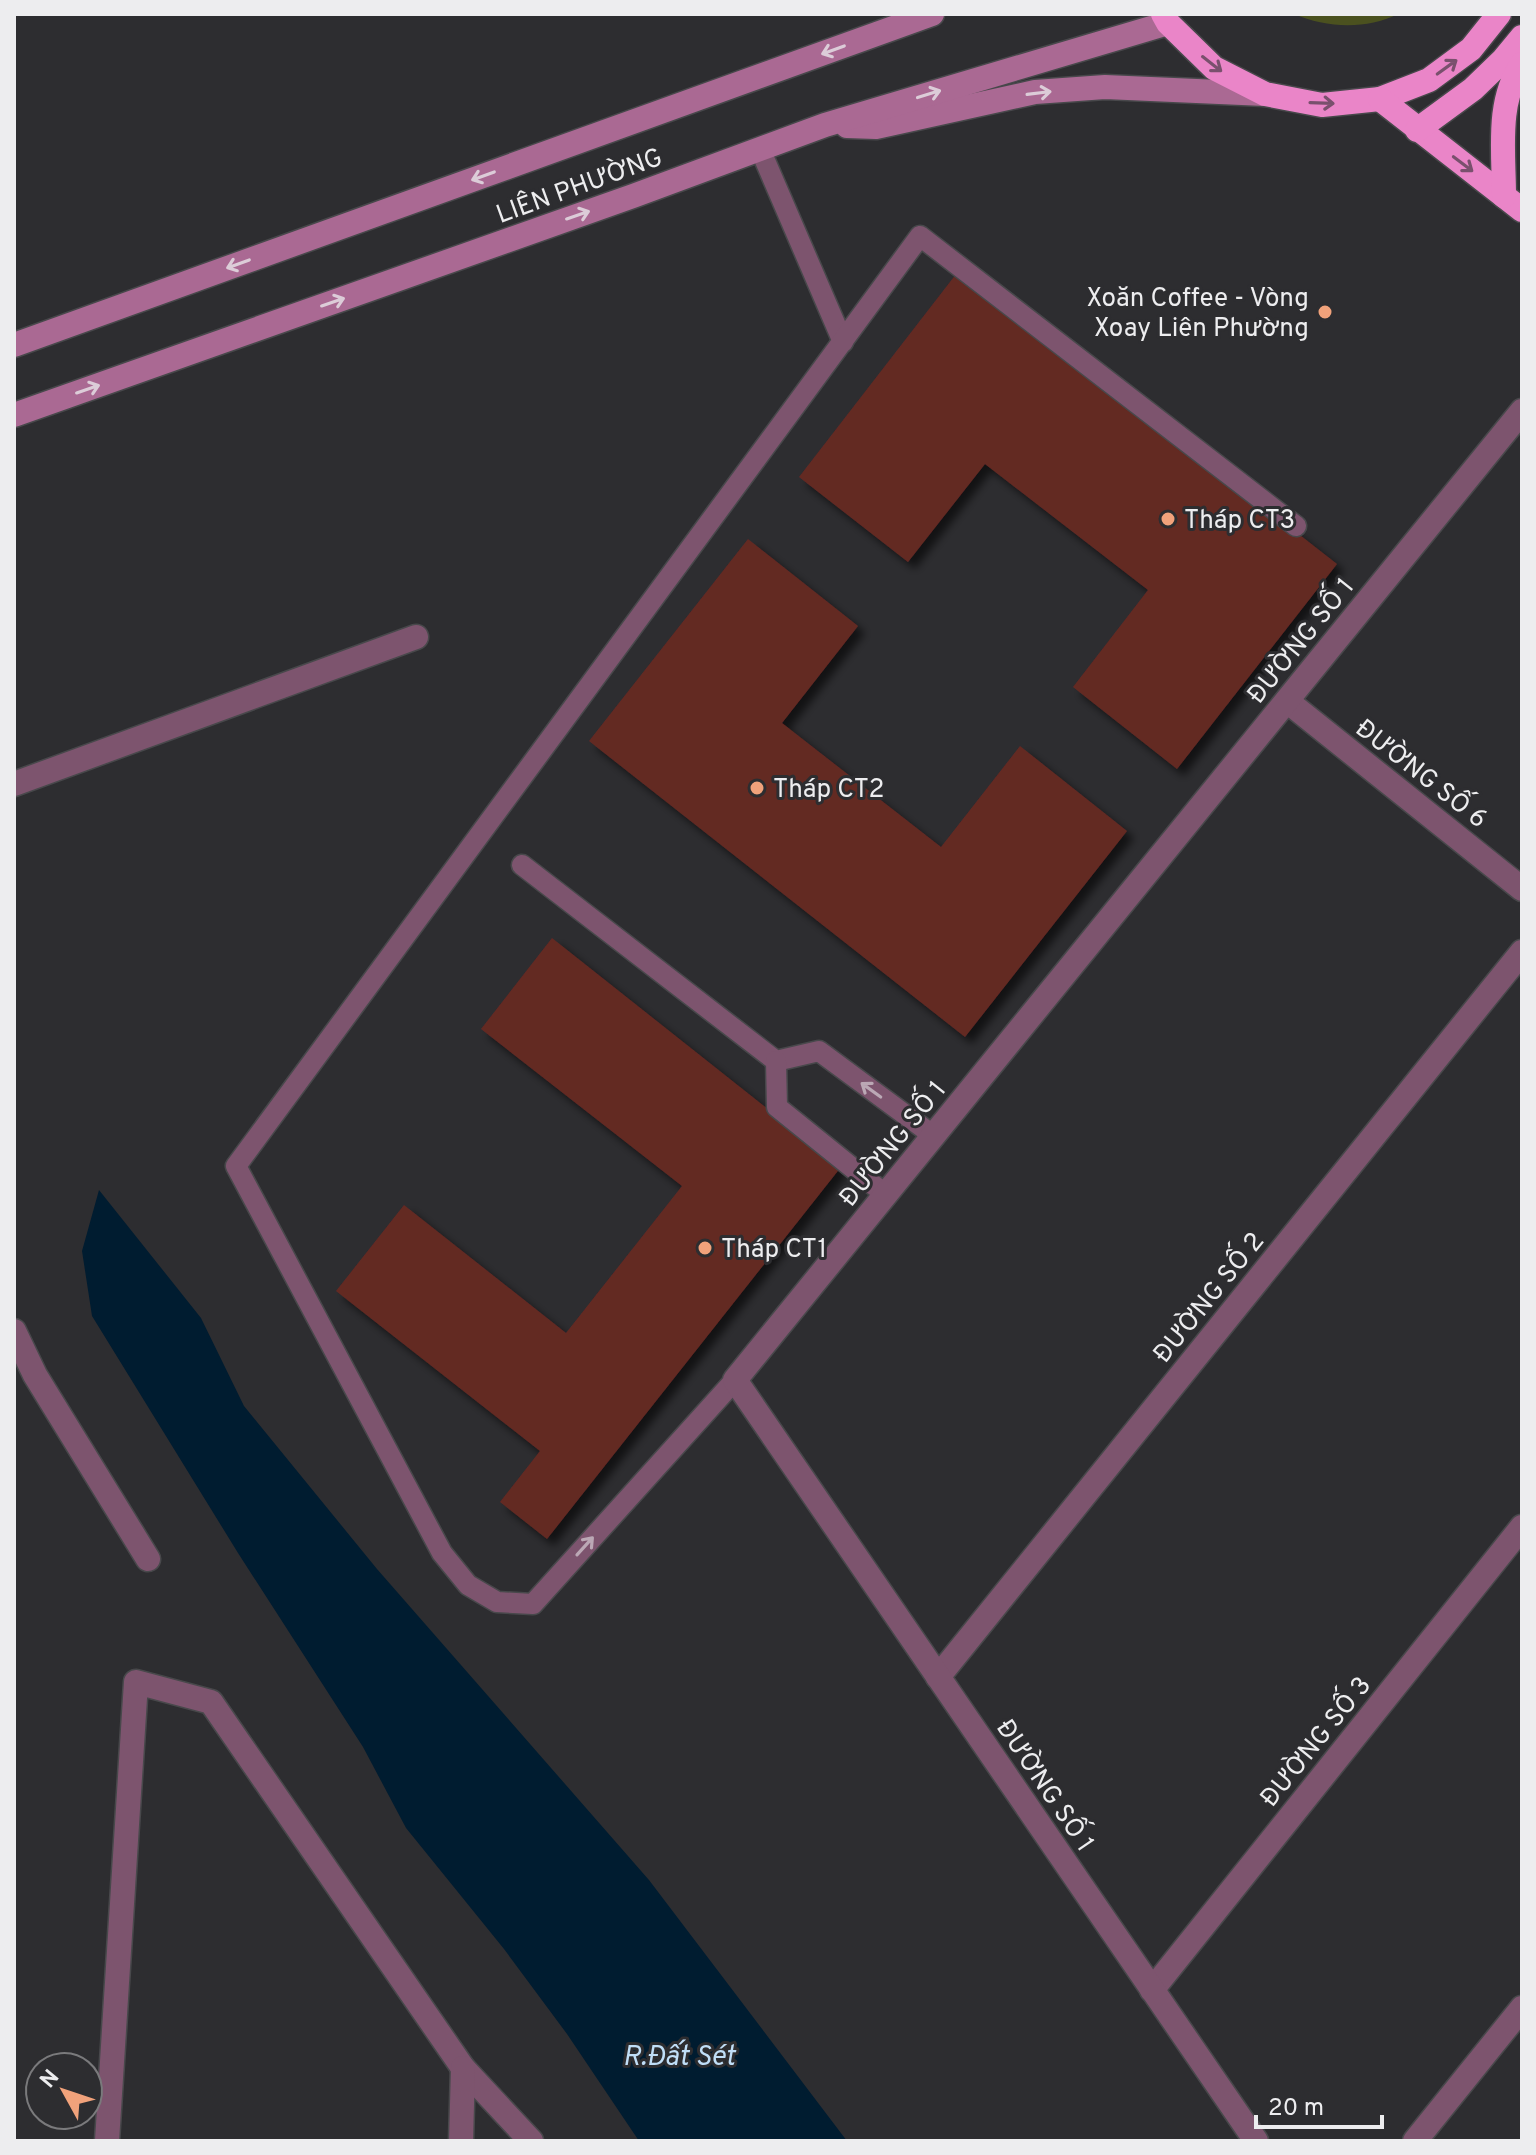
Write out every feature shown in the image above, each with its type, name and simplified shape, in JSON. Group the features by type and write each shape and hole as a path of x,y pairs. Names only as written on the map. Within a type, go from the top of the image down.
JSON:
{"highway":[{"path":"1165,18 1214,68 1265,94 1322,105 1380,99 1429,80 1471,49 1499,14"},
{"path":"1417,130 1473,89 1522,37"},
{"path":"1513,203 1503,115 1516,73 1522,64"},
{"path":"1380,99 1513,203"}],"street":[{"name":"LIÊN PHƯỜNG","path":"14,345 932,14"},
{"name":"LIÊN PHƯỜNG","path":"14,415 825,125 1165,18"},
{"path":"825,125 876,127 1035,92 1105,87 1265,94"},
{"name":"ĐƯỜNG SỐ 1","path":"1256,2141 735,1380 1522,411"},
{"path":"14,784 416,637"},
{"name":"ĐƯỜNG SỐ 6","path":"1287,701 1522,889"},
{"name":"ĐƯỜNG SỐ 2","path":"938,1677 1522,952"},
{"path":"14,1331 24,1376 148,1559"},
{"name":"ĐƯỜNG SỐ 3","path":"1152,1990 1522,1527"},
{"path":"107,2141 136,1682 211,1702 463,2068 531,2141"},
{"path":"1415,2141 1522,2008"},
{"path":"461,2141 463,2068"}],"lane":[{"path":"760,149 843,342"},
{"path":"735,1380 533,1604 497,1602 468,1585 442,1553 236,1166 920,236 1296,526"},
{"path":"522,865 776,1061"},
{"path":"776,1061 819,1051 934,1136"},
{"path":"776,1061 777,1107 886,1195"}],"green space":[{"path":"1294,14 1398,14 1373,23 1346,25 1319,22"}],"water":[{"name":"R.Đất Sét","path":"99,1190 201,1318 244,1406 377,1569 649,1880 847,2141 639,2141 567,2034 504,1949 406,1828 363,1747 238,1553 92,1316 82,1251"}],"building":[{"name":"Tháp CT3","path":"960,269 1337,564 1177,769 1073,687 1148,590 985,464 908,562 799,477"},
{"name":"Tháp CT2","path":"748,539 858,626 782,723 941,847 1020,746 1127,831 965,1037 589,741"},
{"name":"Tháp CT1","path":"552,938 841,1167 547,1539 500,1502 540,1451 336,1291 404,1205 566,1333 682,1186 481,1029"}],"place":[{"name":"Xoăn Coffee - Vòng Xoay Liên Phường","path":"1325,312"},
{"name":"Tháp CT3","path":"1168,519"},
{"name":"Tháp CT2","path":"757,788"},
{"name":"Tháp CT1","path":"705,1248"}]}
